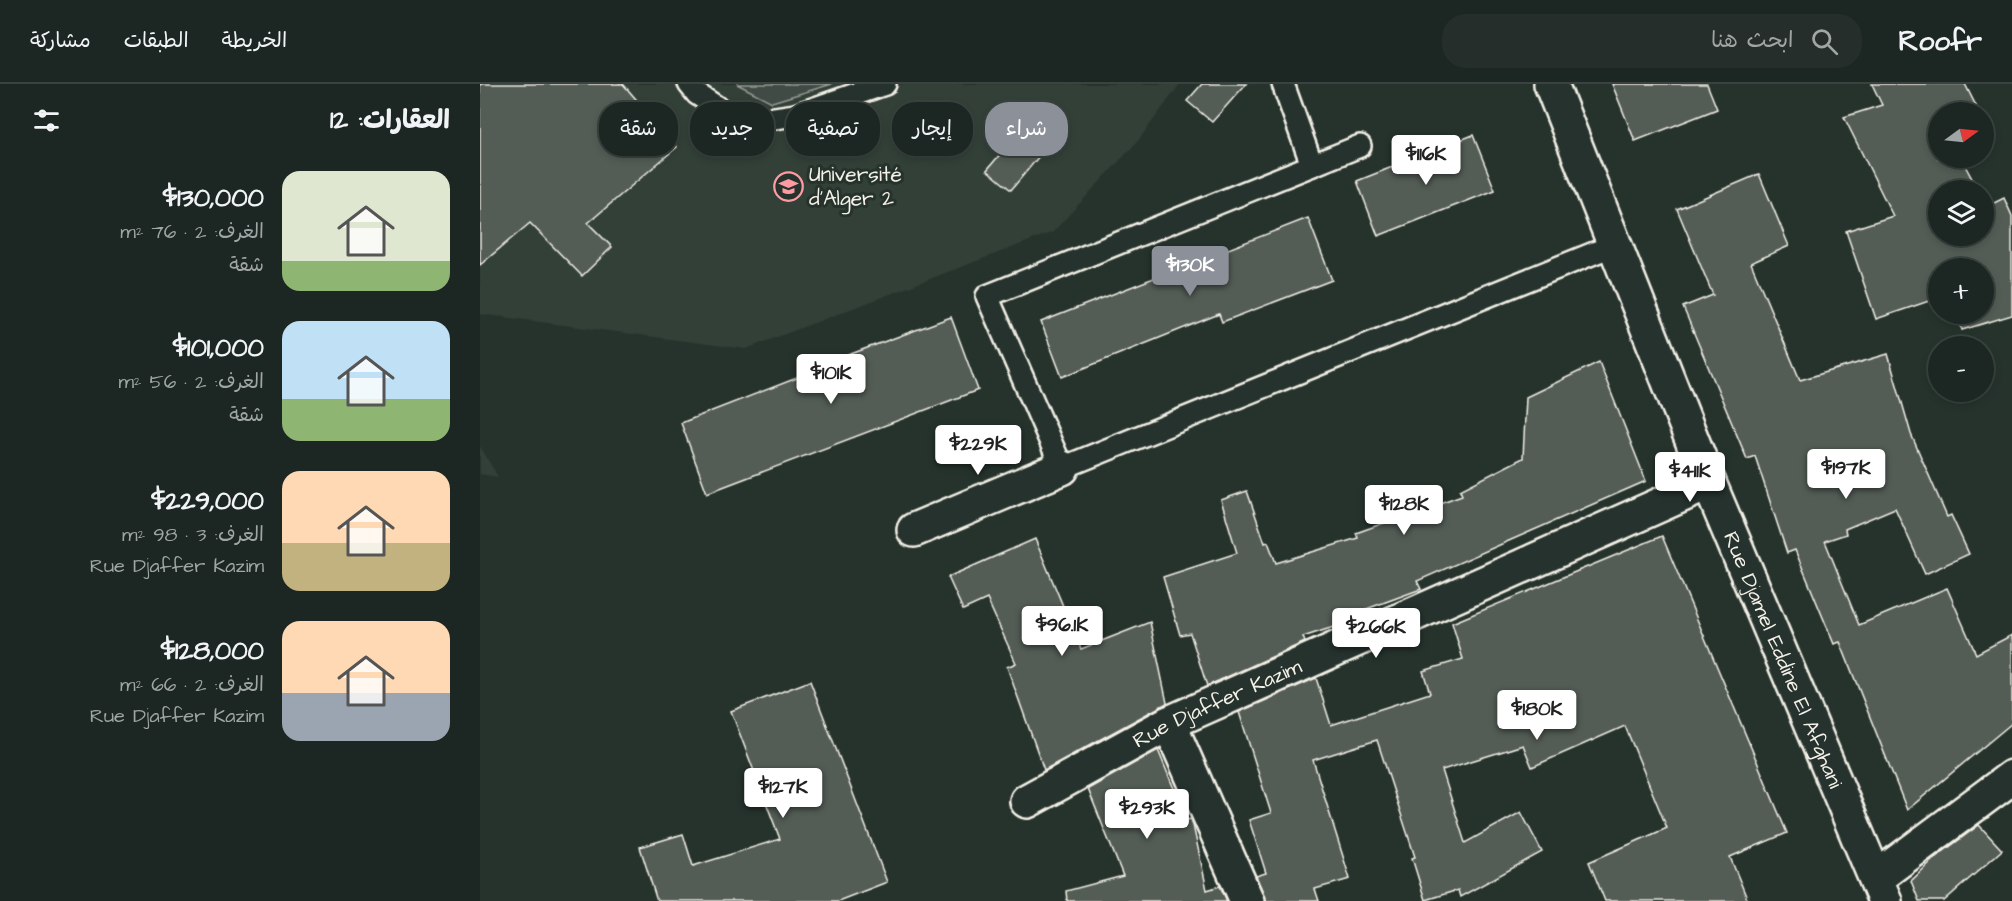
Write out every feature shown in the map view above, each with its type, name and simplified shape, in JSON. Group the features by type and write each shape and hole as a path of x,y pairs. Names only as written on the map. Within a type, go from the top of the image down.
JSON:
{"street":[{"name":"Rue Djamel Eddine El Afghani","path":"1551,84 1709,483 1880,890"},
{"path":"914,530 1062,468"},
{"name":"Rue Djaffer Kazim","path":"1027,801 1169,723 1709,483"},
{"path":"1169,723 1247,901"},
{"path":"1880,890 2012,777"}],"lane":[{"path":"689,84 697,94 741,123 795,115 885,84"},
{"path":"1283,84 1312,165"},
{"path":"1360,146 987,296 1062,468 1614,245"}],"shaded area":[{"name":"Université d'Alger 2","path":"480,84 1180,84 1138,141 1053,232 746,349 480,314"},
{"path":"737,84 832,84 772,102"},
{"path":"480,446 498,477 480,474"}],"building":[{"path":"480,84 623,84 638,102 599,102 599,156 666,156 588,223 612,247 582,276 530,223 480,265"},
{"path":"1202,84 1246,84 1212,122 1187,101"},
{"path":"1612,84 1707,84 1717,109 1635,141"},
{"path":"1872,84 1965,84 1974,102 1928,102 1928,168 1966,168 1973,180 1928,180 1928,246 1994,246 1994,203 2004,198 2012,216 2012,315 1994,320 1994,258 1928,258 1928,301 1876,319 1846,231 1893,216 1844,117 1882,105"},
{"path":"1473,135 1495,190 1378,236 1357,181"},
{"path":"999,156 1039,156 1011,190 987,170"},
{"path":"1759,174 1789,246 1751,263 1800,380 1888,354 1911,434 1947,517 1951,515 1969,554 1925,574 1895,508 1845,529 1846,534 1825,541 1859,625 1947,588 1976,654 2012,635 2012,723 1907,810 1840,642 1834,644 1795,550 1787,553 1755,456 1747,459 1683,307 1713,295 1677,209"},
{"path":"1308,218 1332,280 1222,322 1219,314 1062,377 1041,322"},
{"path":"951,317 978,390 707,493 681,423 833,364 832,361"},
{"path":"1960,324 1982,324 1962,330"},
{"path":"1599,362 1646,481 1417,581 1421,589 1350,615 1352,621 1303,637 1305,642 1207,686 1190,633 1180,635 1163,577 1237,553 1221,500 1247,491 1265,543 1268,542 1276,563 1358,538 1356,533 1462,495 1460,490 1523,458 1526,397"},
{"path":"1662,536 1787,833 1730,857 1748,901 1605,901 1589,862 1667,828 1625,726 1532,767 1523,745 1442,770 1465,843 1521,812 1542,852 1460,897 1458,890 1425,900 1412,858 1415,857 1377,740 1313,760 1350,879 1315,889 1319,901 1265,901 1256,876 1266,873 1249,820 1271,813 1239,712 1316,678 1331,725 1430,693 1423,671 1463,659 1452,623"},
{"path":"1035,539 1081,649 1150,622 1167,703 1044,770 1007,667 1016,663 987,599 963,610 948,577"},
{"path":"810,681 887,882 838,901 657,901 640,847 683,834 693,866 780,839 731,711"},
{"path":"1158,750 1187,820 1191,819 1207,890 1220,886 1227,901 1067,901 1066,891 1123,876 1088,789"},
{"path":"1979,825 2002,850 1944,901 1919,901 1911,881 1936,857"}],"place":[{"name":"Université d'Alger 2","path":"788,186"}]}
